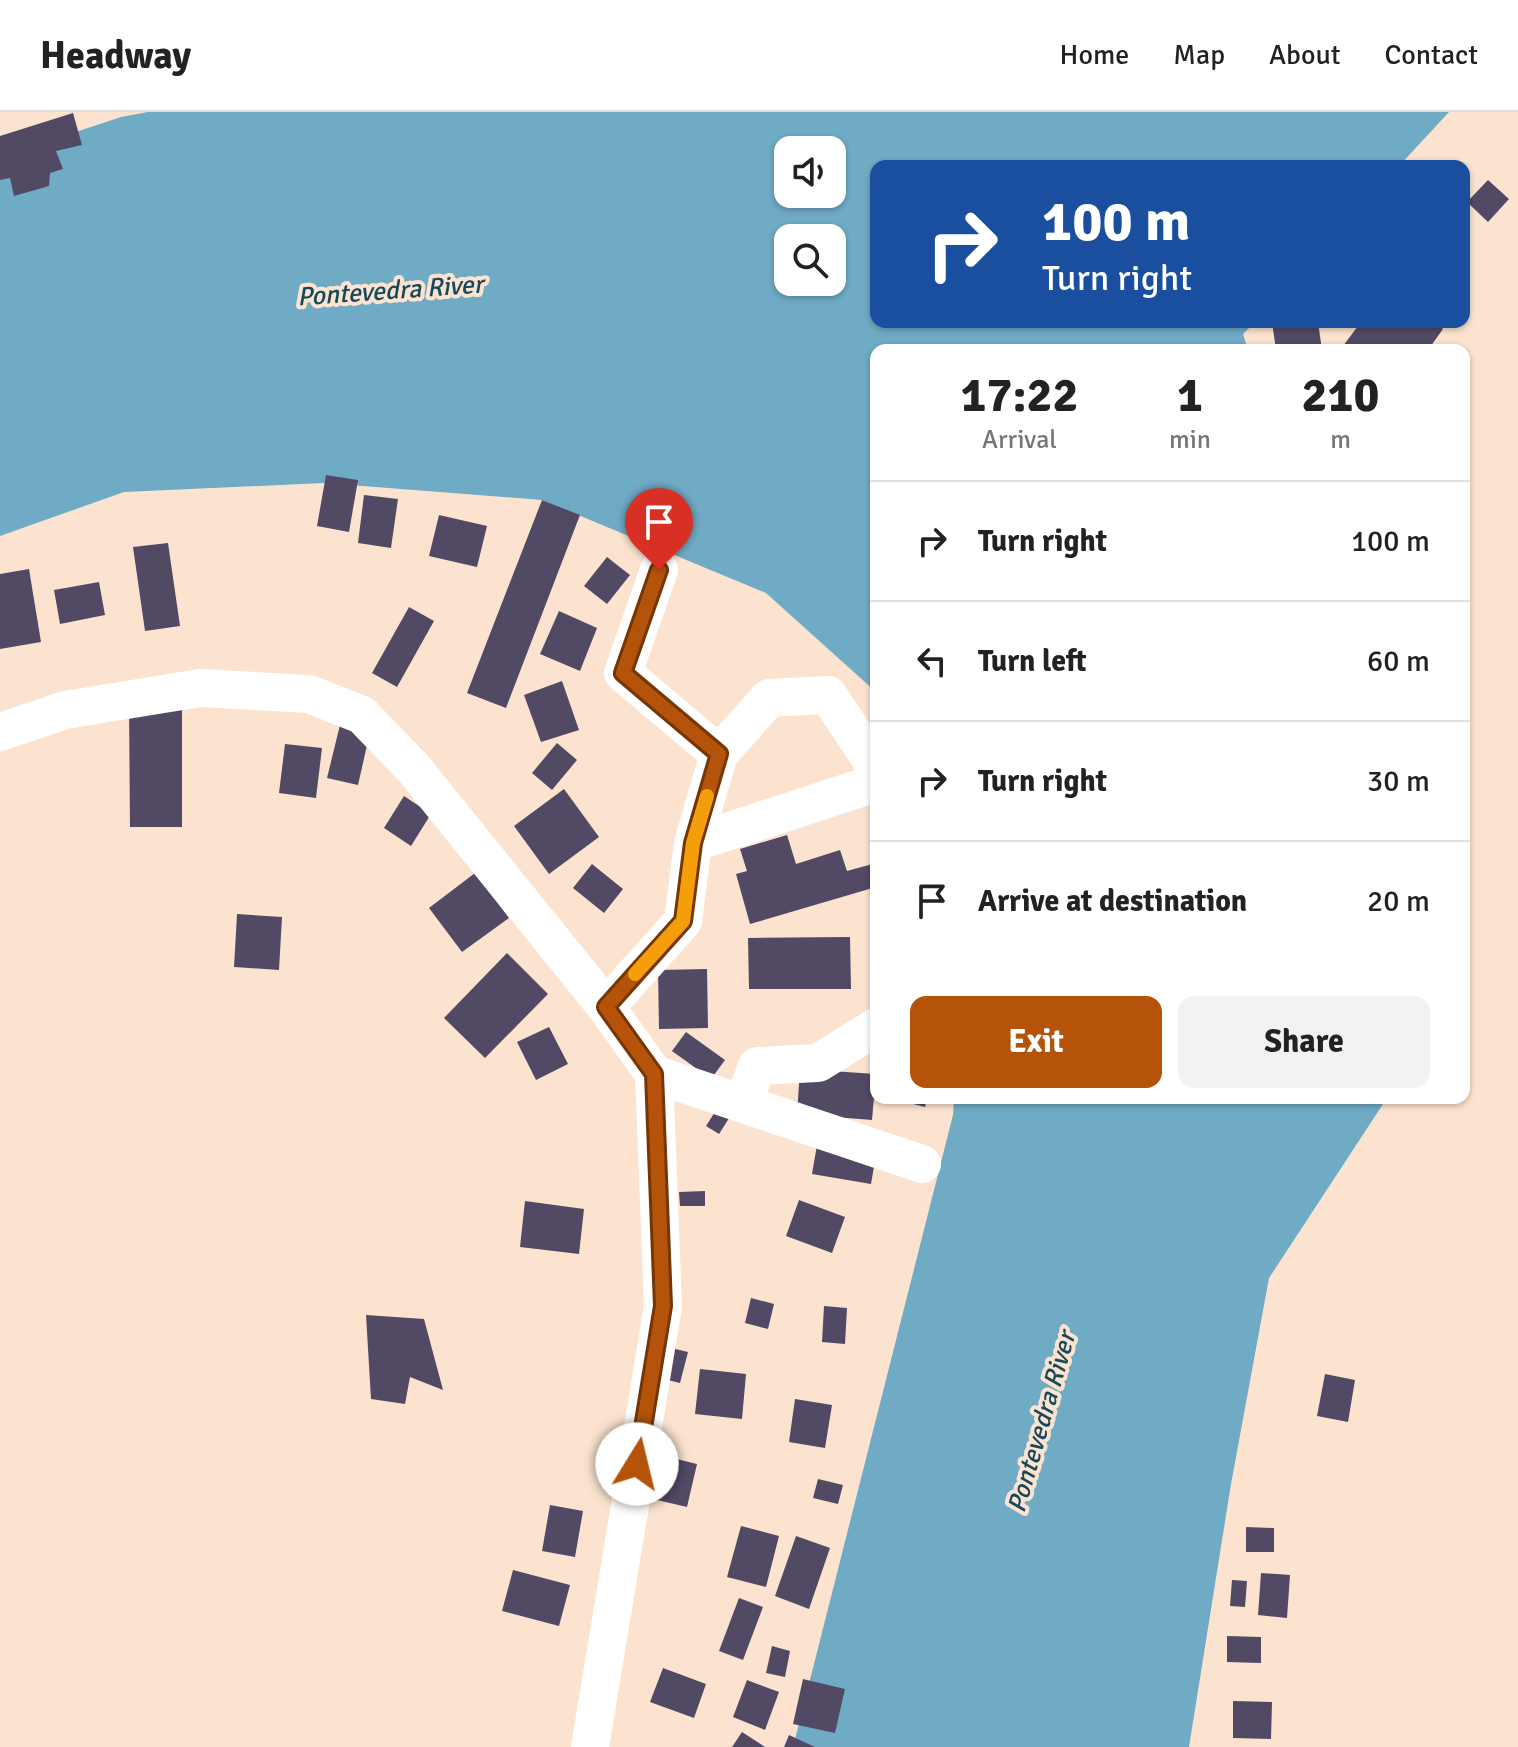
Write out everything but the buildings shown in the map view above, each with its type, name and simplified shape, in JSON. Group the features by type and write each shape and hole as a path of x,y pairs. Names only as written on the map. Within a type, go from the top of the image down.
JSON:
{"street":[{"path":"659,570 623,673 719,754"},
{"path":"0,732 65,710 200,688 309,694 362,715 414,769 606,1007 654,1074 663,1306 590,1747"},
{"path":"606,1007 683,921 693,843 719,754 769,698 828,695 870,758"},
{"path":"693,843 870,785"},
{"path":"743,1104 757,1066 818,1063 870,1031"},
{"path":"654,1074 922,1164"}],"water":[{"name":"Pontevedra River","path":"148,112 1449,112 1405,160 870,160 870,328 1249,328 1243,334 1246,344 870,344 870,687 766,593 542,500 324,483 124,492 0,536 0,157 121,117"},
{"name":"Pontevedra River","path":"954,1104 1383,1104 1269,1278 1231,1484 1189,1747 793,1747"}],"slow traffic":[{"path":"635,974 683,921 693,843 707,796"}],"route":[{"path":"637,1464 663,1306 654,1074 606,1007 683,921 693,843 719,754 623,673 659,570"}]}
